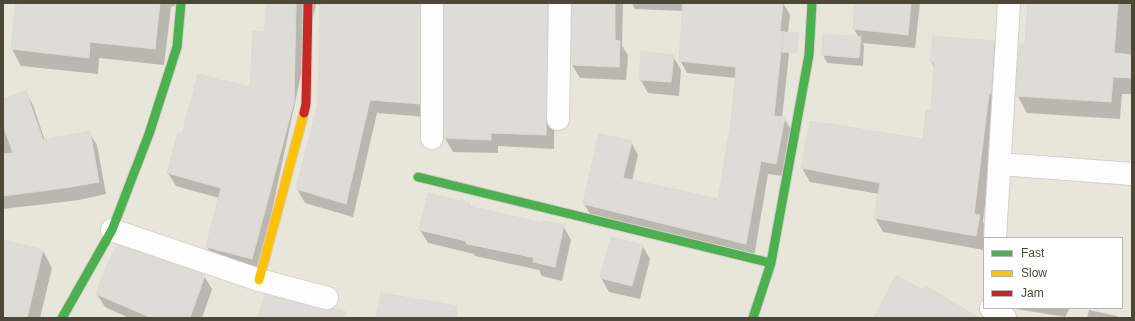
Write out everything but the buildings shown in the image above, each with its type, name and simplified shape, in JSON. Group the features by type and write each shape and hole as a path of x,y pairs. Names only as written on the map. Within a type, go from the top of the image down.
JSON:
{"street":[{"path":"62,318 112,230 149,134 177,47 181,3"},
{"path":"259,280 306,104 308,3"},
{"path":"432,3 432,138"},
{"path":"558,119 560,3"},
{"path":"753,318 771,264 809,55 812,3"},
{"path":"995,237 1009,3"},
{"path":"1000,164 1132,174"},
{"path":"418,177 771,264"},
{"path":"112,230 259,280 327,298"},
{"path":"992,309 1005,318"}],"shaded area":[{"path":"3,3 1132,3 1132,318 3,318"}],"traffic: fast":[{"path":"62,318 112,230 149,134 177,47 181,3"},
{"path":"753,318 771,263 809,55 812,3"},
{"path":"418,177 771,263"}],"traffic: slow":[{"path":"259,280 304,113"}],"traffic: jam":[{"path":"304,113 306,104 308,3"}]}
